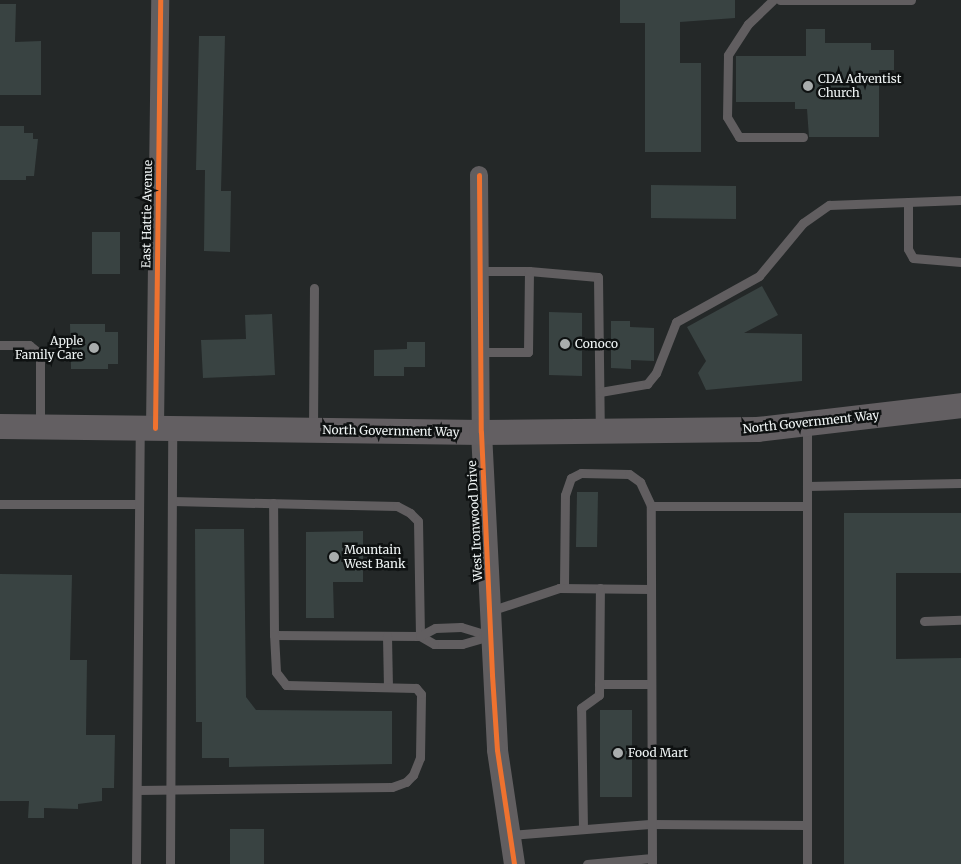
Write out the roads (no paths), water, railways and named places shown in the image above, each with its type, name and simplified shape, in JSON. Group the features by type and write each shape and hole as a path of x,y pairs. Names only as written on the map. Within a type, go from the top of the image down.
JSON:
{"main road":[{"name":"North Government Way","path":"0,426 481,432 757,429 961,405"}],"street":[{"name":"East Hattie Avenue","path":"156,428 160,0"},
{"name":"West Ironwood Drive","path":"479,175 481,432 490,636 497,750 514,864"}],"lane":[{"path":"772,0 748,24 728,55 727,118 738,137 802,137"},
{"path":"780,0 911,0"},
{"path":"600,392 647,384 656,372 676,322 759,276 802,223 829,205 961,200"},
{"path":"908,202 908,249 913,258 961,262"},
{"path":"480,271 529,271 598,277 600,430"},
{"path":"480,352 528,352 529,271"},
{"path":"314,288 314,430"},
{"path":"0,345 29,345 40,354 40,426"},
{"path":"807,864 808,423"},
{"path":"156,428 172,501 170,864"},
{"path":"136,864 140,504 156,428"},
{"path":"564,588 565,495 571,478 581,473 629,474 640,482 651,506 650,824 652,861 587,864"},
{"path":"808,486 961,483"},
{"path":"172,501 396,506 410,513 418,521 420,636"},
{"path":"137,790 170,787 392,786 406,782 420,758 421,694 411,686 286,684 276,672 273,503"},
{"path":"0,504 140,504"},
{"path":"651,506 808,506"},
{"path":"489,611 564,588 650,588"},
{"path":"583,829 581,708 584,702 597,699 599,684 600,588"},
{"path":"924,621 961,620"},
{"path":"274,636 420,636 435,628 461,627 490,636"},
{"path":"387,636 388,686"},
{"path":"420,636 434,644 462,644 490,636"},
{"path":"599,684 650,684"},
{"path":"510,835 650,824 808,825"}],"place":[{"name":"CDA Adventist Church","path":"808,86"},
{"name":"Conoco","path":"565,344"},
{"name":"Apple Family Care","path":"94,348"},
{"name":"Mountain West Bank","path":"334,557"},
{"name":"Food Mart","path":"618,753"}]}
